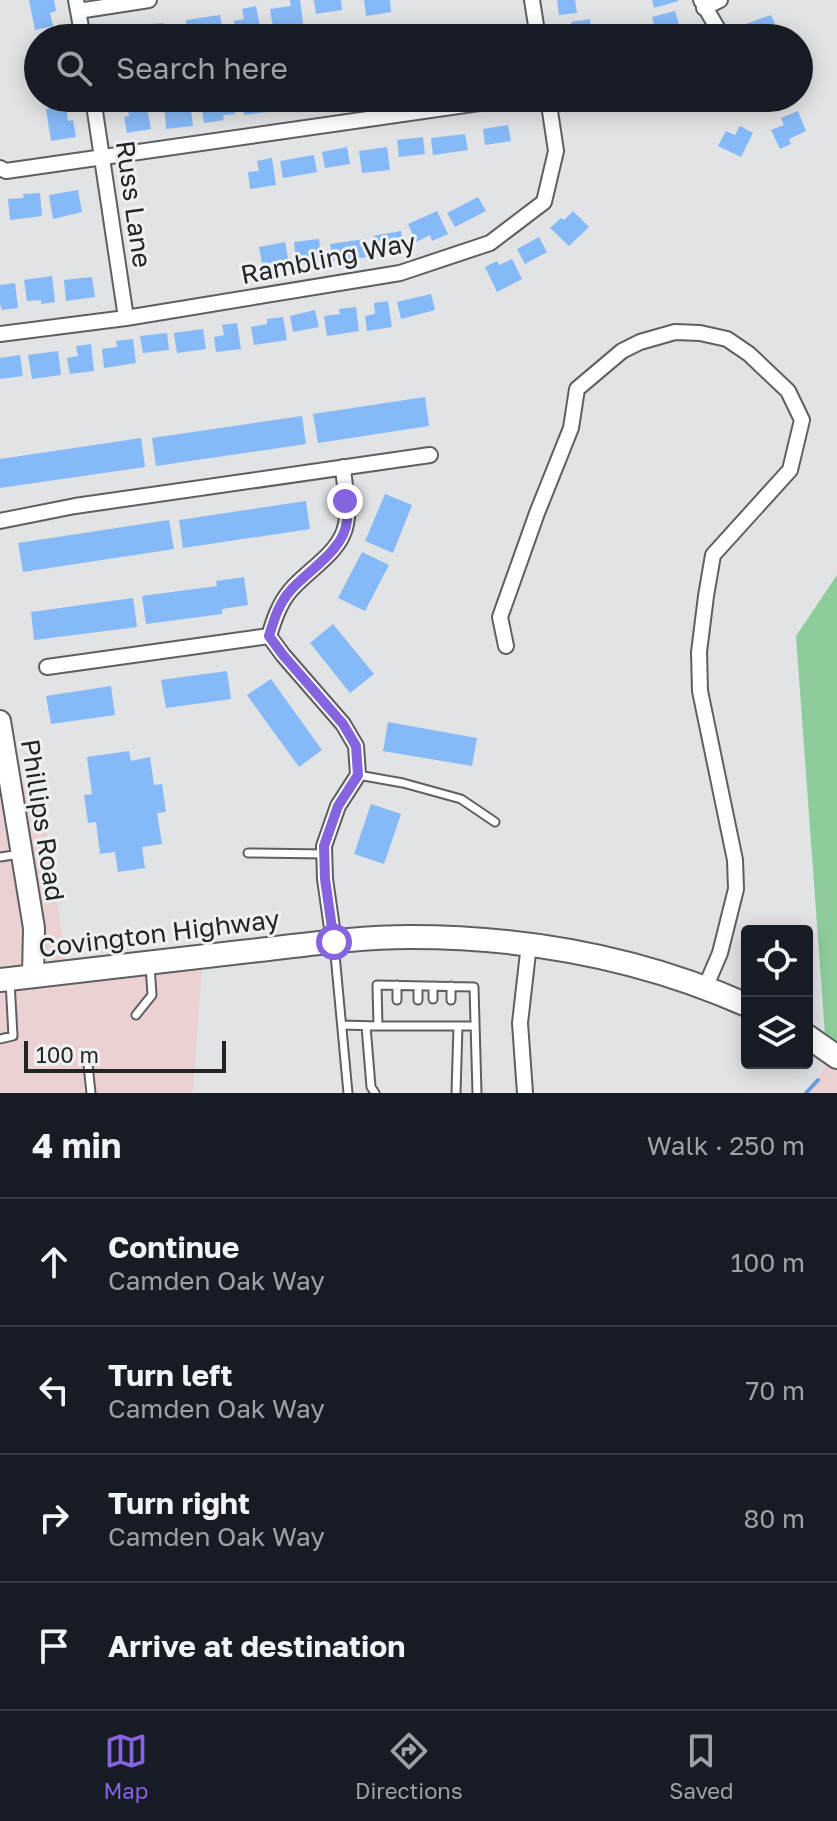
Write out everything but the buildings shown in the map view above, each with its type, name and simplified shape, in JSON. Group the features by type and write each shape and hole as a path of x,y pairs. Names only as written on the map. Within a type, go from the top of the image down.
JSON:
{"main road":[{"name":"Covington Highway","path":"5,979 334,942 408,937 469,938 589,954 705,988 741,1003"},
{"path":"813,1040 837,1057"}],"street":[{"path":"77,6 149,0"},
{"path":"532,0 536,24"},
{"path":"715,24 703,4 720,0"},
{"name":"Russ Lane","path":"96,112 126,318"},
{"path":"0,168 6,171 417,112"},
{"name":"Rambling Way","path":"0,334 126,318 400,273 490,243 544,202 556,151 550,112"},
{"path":"506,646 500,617 571,428 577,389 622,351 675,332 727,339 749,354 788,391 802,420 790,470 713,555 706,596 699,652 700,691 735,860 736,889 720,953 705,988"},
{"path":"0,521 75,506 430,455"},
{"path":"269,636 278,608 290,590 322,562 343,535 347,521 343,467"},
{"path":"47,667 269,636"},
{"path":"269,636 343,724 356,746 358,775 338,806 326,838 325,879 334,942"},
{"name":"Phillips Road","path":"0,721 34,928 33,976"},
{"path":"525,1093 520,1023 529,944"}],"lane":[{"path":"358,775 403,783 461,799 495,822"},
{"path":"248,853 325,854"},
{"path":"0,857 22,854"},
{"path":"334,942 348,1093"},
{"path":"136,1015 152,995 150,963"},
{"path":"0,1039 13,1036 5,979"},
{"path":"378,1026 377,985 474,987 477,1093"},
{"path":"397,985 397,1000"},
{"path":"418,986 418,1000"},
{"path":"433,986 433,999"},
{"path":"451,986 451,1000"},
{"path":"451,1015 456,1093"},
{"path":"397,1016 397,1026"},
{"path":"418,1016 418,1026"},
{"path":"433,1016 433,1026"},
{"path":"342,1025 475,1026"},
{"path":"366,1026 371,1087 375,1093"},
{"path":"87,1055 91,1093"}],"shaded area":[{"path":"38,782 67,965 203,953 193,1093 0,1093 0,787"},
{"path":"827,1062 837,1069 837,1093 811,1093"}],"green space":[{"path":"837,575 837,1069 827,1062 796,636"}],"waterway":[{"path":"806,1093 818,1080"}],"route":[{"path":"334,942 325,879 324,846 338,806 358,775 356,746 343,724 269,636 278,608 290,590 322,562 343,535 347,521 345,501"}]}
